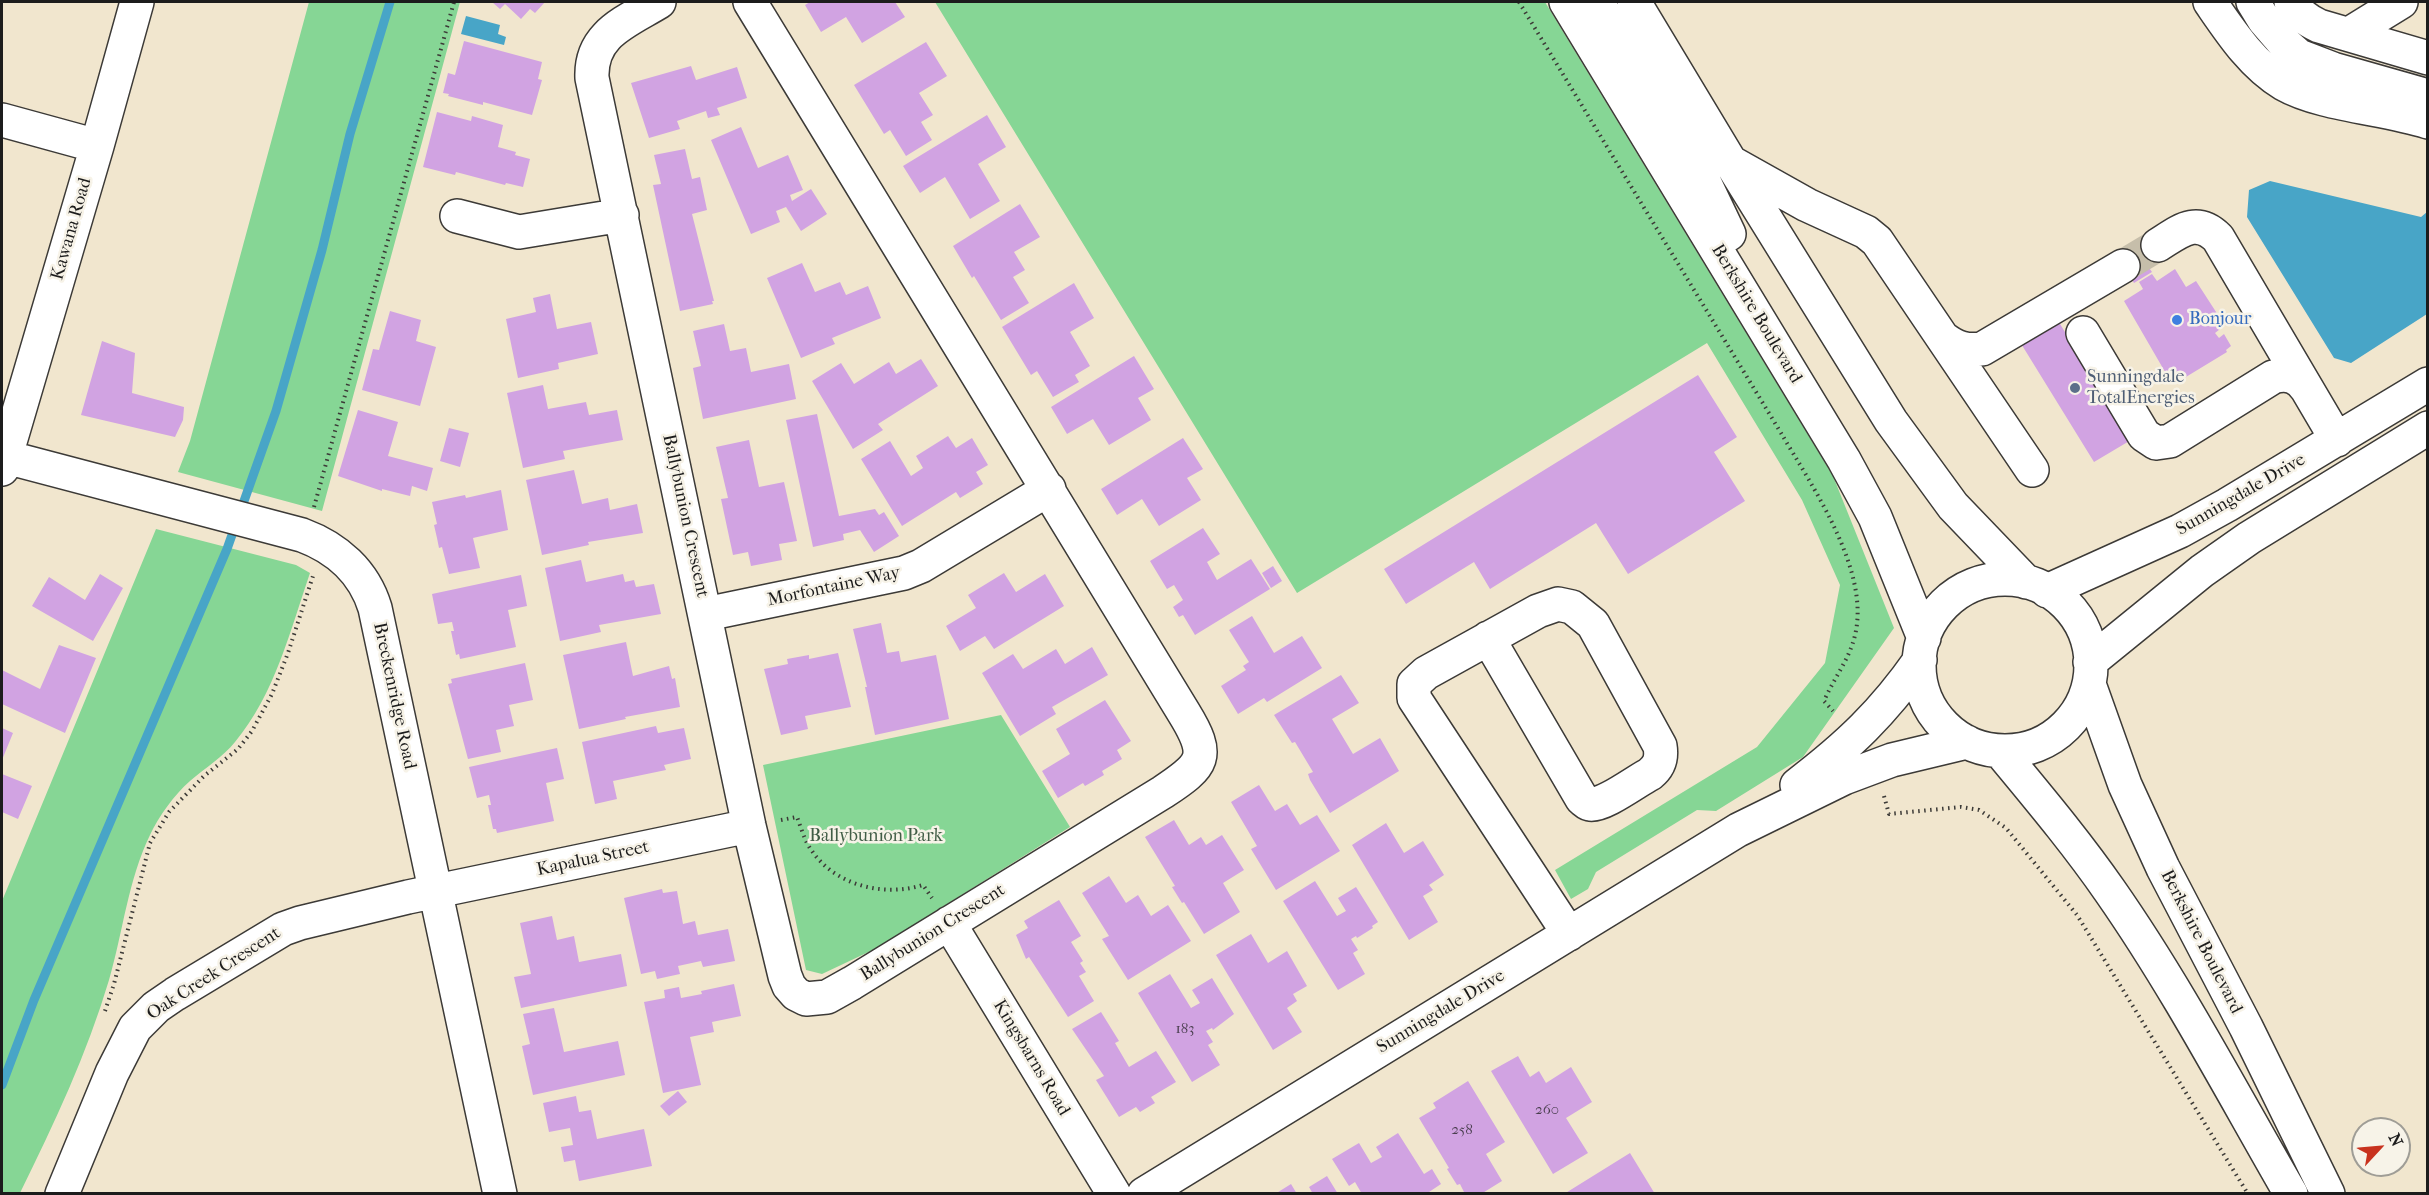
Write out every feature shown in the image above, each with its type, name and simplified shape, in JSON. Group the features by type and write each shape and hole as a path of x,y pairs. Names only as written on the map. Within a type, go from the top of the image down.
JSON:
{"street":[{"name":"Kawana Road","path":"2,460 97,146 136,2"},
{"name":"Ballybunion Crescent","path":"659,2 609,33 597,48 593,61 594,88 749,826 784,976 796,994 806,999 827,997 1190,775 1201,756 1201,744 1197,733 1049,489 750,2"},
{"name":"Berkshire Boulevard","path":"1566,2 1844,460 1875,517 1922,649"},
{"path":"1597,2 1700,173 1732,241 1754,310"},
{"path":"1634,2 1731,163 1915,455 1953,506 2037,587 2061,600 2081,626 2089,646 2089,673 2077,712 2057,734 2030,748 2000,751 1967,742 1945,726 1929,704 1921,682 1922,649 1939,611 1964,590 1994,580 2037,587"},
{"path":"2210,2 2233,36 2262,66 2283,83 2304,93 2427,122"},
{"path":"2253,2 2264,20 2299,56 2333,69 2427,96"},
{"path":"2287,2 2306,19 2427,58"},
{"path":"2287,2 2284,25 2305,42 2427,80"},
{"path":"2349,34 2401,2"},
{"path":"2,120 97,146"},
{"path":"1731,163 1807,205 1872,237 1883,247 2032,470"},
{"path":"457,216 519,232 622,215"},
{"path":"2158,245 2193,226 2211,231 2218,238 2337,440"},
{"path":"1943,338 1953,346 1964,350 1982,349 2123,266"},
{"path":"2083,333 2144,435 2156,443 2170,441 2274,377 2290,375 2302,382 2306,388"},
{"name":"Sunningdale Drive","path":"2037,587 2180,531 2228,505 2427,384"},
{"path":"2089,673 2202,571 2249,538 2427,428"},
{"name":"Breckenridge Road","path":"2,460 184,504 301,536 347,561 357,572 372,599 501,1194"},
{"name":"Morfontaine Way","path":"706,614 904,573 921,566 1049,489"},
{"path":"1488,638 1587,804 1602,802 1656,768 1662,757 1660,746 1593,624 1572,607 1558,604 1538,611 1488,638 1426,673 1414,684 1414,698 1569,934"},
{"name":"Sunningdale Drive","path":"1738,830 1856,737 1886,707 1922,649"},
{"name":"Berkshire Boulevard","path":"2089,673 2125,785 2163,868 2328,1194"},
{"name":"Sunningdale Drive","path":"1144,1194 1738,830 1844,778 1892,760 1967,742"},
{"path":"2000,751 2060,824 2110,891 2157,963 2291,1194"},
{"name":"Kapalua Street","path":"437,893 749,826"},
{"name":"Oak Creek Crescent","path":"62,1194 126,1042 135,1028 156,1007 291,926 408,897 437,893"},
{"name":"Kingsbarns Road","path":"949,923 1114,1194"}],"path":[{"path":"103,1016 114,984 150,843 169,812 204,776 238,749 252,730 272,694 288,653 317,565 301,536 313,513 454,2"},
{"path":"1519,2 1781,433 1835,530 1857,590 1859,617 1849,654 1824,701 1836,714"},
{"path":"1882,792 1889,814 1961,807 1979,810 2006,828 2077,915 2248,1194"},
{"path":"749,826 797,817 808,844 815,854 823,863 849,882 869,889 891,891 923,885 949,923"}],"green space":[{"path":"309,2 460,2 322,511 178,472 190,441"},
{"path":"935,2 1545,2 1833,476 1894,628 1803,757 1716,811 1697,810 1596,872 1588,889 1571,899 1555,870 1757,747 1825,663 1840,585 1802,500 1707,343 1297,593"},
{"path":"156,529 296,565 310,573 280,661 261,704 225,753 178,793 162,813 150,835 136,870 109,980 80,1062 20,1193 2,1193 2,901"},
{"name":"Ballybunion Park","path":"1001,715 1070,827 877,948 822,974 806,970 763,765"}],"water":[{"path":"466,16 500,25 498,34 506,37 504,45 461,34"},
{"path":"2270,181 2421,217 2427,212 2427,314 2351,363 2334,358 2247,217 2249,190"}],"building":[{"path":"492,2 545,2 535,13 530,9 521,19 505,4 500,9"},
{"path":"810,2 895,2 905,17 862,43 846,17 821,32 805,5"},
{"path":"464,41 542,62 538,79 542,80 532,115 483,102 483,105 443,93 448,73 455,75"},
{"path":"926,42 947,76 919,93 933,115 921,122 932,140 906,156 890,130 884,134 854,85"},
{"path":"691,66 696,80 737,67 747,98 717,108 720,115 708,118 706,111 677,121 680,129 649,138 631,83"},
{"path":"437,112 471,121 472,116 503,125 498,147 530,159 523,187 423,167"},
{"path":"987,115 1006,147 978,164 1000,201 970,219 945,177 920,193 903,166"},
{"path":"741,127 758,168 788,155 803,190 790,195 792,201 811,189 827,214 801,231 786,207 776,211 780,222 751,234 711,140"},
{"path":"685,149 692,179 700,177 707,210 692,214 714,301 712,301 713,304 680,311 653,185 661,184 654,155"},
{"path":"1020,204 1040,237 1014,252 1025,270 1013,277 1029,303 1001,320 953,246"},
{"path":"2152,237 2164,255 2147,265 2152,272 2134,283 2118,257"},
{"path":"802,263 815,292 840,282 846,295 868,286 881,318 832,338 835,344 801,358 767,278"},
{"path":"2175,269 2186,287 2196,281 2218,315 2223,312 2229,322 2215,333 2219,338 2224,334 2231,346 2226,350 2227,352 2176,383 2170,375 2168,377 2124,301 2143,289 2139,282 2152,274 2157,281"},
{"path":"1074,283 1094,318 1070,332 1090,366 1075,375 1079,382 1053,397 1037,371 1031,375 1002,327"},
{"path":"550,294 557,329 591,322 598,354 558,363 559,369 518,378 506,319 536,312 533,298"},
{"path":"390,311 421,320 416,341 436,347 420,406 362,390 373,349 379,350"},
{"path":"2057,319 2131,440 2094,462 2020,342"},
{"path":"724,324 730,351 746,348 751,372 789,364 796,399 703,419 693,368 701,366 693,331"},
{"path":"102,341 135,353 132,393 184,407 183,420 175,437 81,415"},
{"path":"1134,356 1154,389 1138,398 1151,420 1109,445 1093,419 1067,434 1051,407"},
{"path":"921,359 938,386 878,424 883,430 853,449 812,381 841,363 854,384 889,362 896,374"},
{"path":"1698,375 1737,437 1714,452 1745,501 1628,574 1596,523 1490,589 1474,562 1406,604 1384,569"},
{"path":"543,385 548,409 586,402 589,415 617,410 623,440 563,451 565,459 523,468 507,393"},
{"path":"358,410 398,422 388,456 433,468 427,491 412,486 410,496 382,489 382,491 338,476"},
{"path":"817,414 839,516 875,509 879,515 884,512 899,536 874,552 860,530 843,534 844,540 813,547 786,420"},
{"path":"449,428 469,433 460,467 440,461"},
{"path":"948,436 956,448 972,438 988,465 976,472 983,484 960,498 956,492 902,526 861,459 890,441 911,476 923,468 916,456"},
{"path":"1183,438 1203,469 1187,478 1201,500 1159,526 1142,499 1117,515 1101,489"},
{"path":"749,440 759,487 784,482 797,541 779,544 782,560 751,566 748,552 733,555 721,499 728,498 716,447"},
{"path":"574,470 582,504 608,498 610,510 637,504 643,533 588,542 589,545 542,555 526,480"},
{"path":"501,490 508,530 473,538 480,568 449,574 442,547 439,548 432,502 465,495 466,498"},
{"path":"1203,528 1220,554 1207,562 1217,580 1251,559 1270,589 1195,635 1183,615 1179,617 1173,607 1183,600 1174,585 1167,589 1150,561"},
{"path":"581,560 586,582 623,574 625,582 634,580 636,587 654,584 661,614 599,625 601,632 560,641 545,568"},
{"path":"1273,566 1282,581 1271,588 1262,573"},
{"path":"1004,573 1016,592 1045,574 1064,606 994,649 985,636 960,651 946,626 976,608 968,595"},
{"path":"100,574 123,588 93,641 32,606 49,577 85,600"},
{"path":"521,575 527,606 508,610 516,647 460,659 459,654 456,655 451,631 454,631 452,622 438,624 432,594"},
{"path":"1252,616 1274,653 1302,636 1322,668 1267,702 1264,698 1238,714 1221,686 1246,670 1243,666 1249,662 1229,630"},
{"path":"881,623 887,653 899,651 901,662 936,655 949,719 875,735 865,687 867,687 853,629"},
{"path":"626,642 633,676 669,666 672,679 675,678 680,707 625,717 626,719 579,729 563,655"},
{"path":"59,645 96,658 65,733 2,704 2,670 40,689"},
{"path":"1092,647 1108,675 1052,707 1056,714 1020,736 982,673 1013,654 1023,669 1056,649 1065,664"},
{"path":"838,653 851,707 805,716 808,729 781,735 764,669 788,664 787,659 809,655 809,659"},
{"path":"525,663 533,700 509,705 514,726 496,730 501,752 468,759 448,684 452,683 451,679"},
{"path":"1341,675 1359,703 1332,719 1353,754 1380,738 1399,771 1330,813 1310,780 1308,774 1313,772 1295,742 1292,743 1274,715"},
{"path":"1105,700 1131,741 1117,750 1122,759 1102,771 1104,775 1085,786 1083,783 1058,798 1042,771 1070,754 1056,729"},
{"path":"656,726 658,733 684,728 691,759 664,765 666,770 613,781 617,799 595,804 582,742"},
{"path":"2,728 13,733 2,760"},
{"path":"557,748 564,779 546,783 554,821 497,833 496,829 493,829 488,805 491,805 489,795 477,798 469,767"},
{"path":"2,774 32,786 18,819 2,812"},
{"path":"1259,785 1275,811 1287,804 1300,825 1317,815 1340,851 1276,890 1251,849 1257,846 1231,802"},
{"path":"1174,820 1189,845 1201,837 1206,845 1222,835 1244,870 1223,883 1240,912 1204,934 1172,887 1175,886 1145,837"},
{"path":"1386,823 1404,853 1423,841 1444,875 1429,885 1433,890 1423,896 1438,922 1409,940 1352,845"},
{"path":"1109,876 1126,903 1138,895 1151,916 1168,905 1191,941 1128,980 1102,939 1109,936 1082,893"},
{"path":"1315,881 1337,916 1346,911 1338,898 1356,887 1378,922 1372,926 1373,928 1351,939 1358,950 1353,953 1365,974 1338,990 1283,901"},
{"path":"662,889 663,893 677,891 683,924 695,921 698,935 728,929 735,961 703,967 701,961 678,966 680,974 657,979 655,971 641,974 624,898"},
{"path":"1059,900 1081,936 1071,942 1083,961 1080,963 1086,972 1079,976 1094,1001 1068,1017 1029,957 1026,959 1016,935 1028,928 1024,921"},
{"path":"552,916 557,940 574,936 579,962 621,954 627,986 521,1008 514,977 531,974 520,923"},
{"path":"1251,934 1268,963 1287,951 1307,986 1293,994 1297,1001 1287,1008 1302,1032 1273,1050 1216,955"},
{"path":"1170,974 1191,1008 1200,1003 1192,990 1212,978 1234,1014 1213,1030 1212,1028 1206,1031 1213,1042 1208,1045 1220,1065 1192,1082 1138,993"},
{"path":"734,984 741,1016 712,1022 714,1032 690,1037 701,1085 663,1093 644,1002 665,998 664,990 679,987 681,998"},
{"path":"554,1008 564,1052 618,1041 625,1075 533,1095 522,1046 530,1044 523,1014"},
{"path":"1101,1012 1119,1041 1115,1043 1129,1067 1156,1051 1176,1082 1151,1097 1155,1103 1140,1112 1136,1107 1119,1117 1096,1080 1104,1076 1072,1029"},
{"path":"1518,1056 1530,1077 1539,1071 1546,1083 1571,1067 1592,1102 1566,1118 1588,1153 1553,1174 1491,1071"},
{"path":"1468,1081 1505,1142 1486,1154 1502,1181 1481,1194 1465,1194 1460,1184 1457,1185 1419,1118 1436,1108 1433,1103"},
{"path":"678,1091 687,1102 669,1116 660,1106"},
{"path":"576,1096 579,1112 591,1110 597,1139 644,1129 652,1166 579,1181 575,1160 564,1162 561,1147 573,1145 570,1128 549,1132 543,1103"},
{"path":"1398,1133 1424,1174 1432,1169 1441,1184 1426,1194 1362,1194 1355,1182 1349,1186 1332,1159 1359,1143 1371,1163 1382,1157 1376,1147"},
{"path":"1630,1153 1655,1194 1564,1194"},
{"path":"1327,1176 1338,1194 1313,1194 1309,1187"},
{"path":"1291,1184 1297,1194 1275,1194"}],"waterway":[{"path":"2,1085 34,1000 227,549 276,411 322,250 350,134 390,2"}],"tunnel":[{"path":"2123,266 2158,245"}],"place":[{"name":"Bonjour","path":"2177,320"},
{"name":"Sunningdale TotalEnergies","path":"2075,388"}]}
